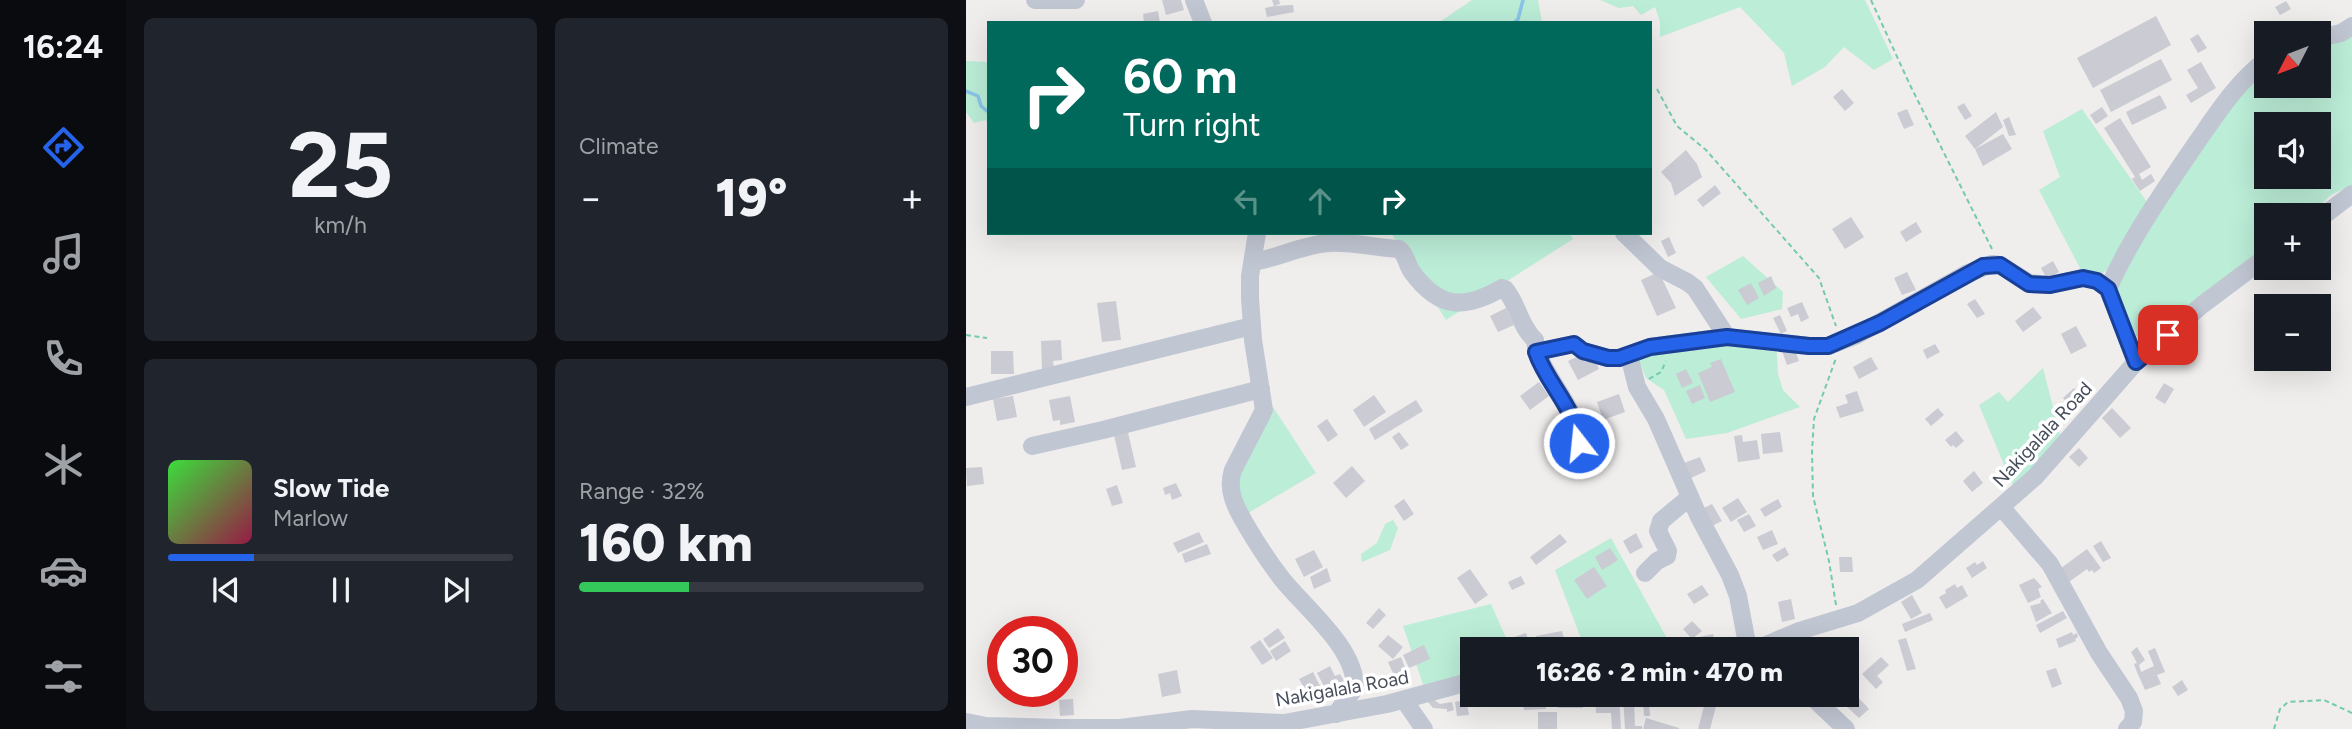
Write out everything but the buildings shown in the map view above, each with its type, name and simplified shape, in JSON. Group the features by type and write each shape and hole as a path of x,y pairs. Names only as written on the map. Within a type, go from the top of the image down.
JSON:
{"street":[{"path":"1035,0 1076,0"},
{"path":"1194,0 1202,21"},
{"path":"2331,35 2352,26"},
{"path":"2108,289 2121,260 2180,166 2236,87 2254,71"},
{"path":"2331,210 2352,194"},
{"path":"1257,235 1250,284 1252,326 1264,406 1263,415 1231,475 1231,485 1235,507 1266,558 1333,637 1353,673 1354,688 1336,714"},
{"path":"1626,235 1660,268 1695,288 1727,337"},
{"path":"1253,262 1331,242 1399,249 1403,251 1410,270 1421,283 1434,297 1445,302 1472,301 1505,289 1511,296 1528,334 1535,340 1536,352 1570,410 1579,443 1572,460"},
{"path":"1536,352 1574,344 1583,351 1608,358 1629,355 1650,347 1727,337 1828,346 1880,323 1983,266 2000,265 2029,284 2050,285 2083,278 2097,281 2108,289 2136,362"},
{"name":"Nakigalala Road","path":"1785,637 1858,613 1906,587 2035,478 2136,362 2202,305 2254,266"},
{"path":"966,397 1252,326"},
{"path":"1629,355 1637,387 1656,419 1689,497 1730,575 1753,637"},
{"path":"1032,446 1261,389"},
{"path":"1645,573 1667,555 1668,551 1658,531 1661,522 1689,497"},
{"path":"2002,508 2049,564 2099,653 2129,698 2134,711 2133,722 2127,729"},
{"name":"Nakigalala Road","path":"966,722 985,727 1102,729 1192,719 1286,726 1404,700 1460,684"},
{"path":"1354,688 1373,707"},
{"path":"1404,700 1424,729"},
{"path":"1823,707 1846,729"}],"path":[{"path":"1871,0 1910,85 2000,265"},
{"path":"1657,89 1677,126 1706,150 1819,278 1841,341 1814,419 1812,452 1813,496 1829,561 1839,620"},
{"path":"966,335 987,338"},
{"path":"1637,387 1661,372 1673,344"},
{"path":"2274,729 2280,709 2288,702 2323,701 2352,713"}],"green space":[{"path":"1472,0 1538,0 1542,21 1441,21"},
{"path":"1600,0 1865,0 1893,59 1874,70 1844,47 1825,67 1792,86 1784,53 1740,7 1660,37 1660,22 1655,7 1641,15 1633,6 1619,8"},
{"path":"2352,30 2352,185 2331,195 2323,203 2254,203 2254,262 2147,345 2141,344 2117,298 2118,278 2179,178 2254,78 2254,98 2331,98 2331,38"},
{"path":"966,61 987,62 987,122 974,123 966,112"},
{"path":"2082,109 2147,202 2110,267 2103,273 2081,270 2039,190 2060,177 2043,131"},
{"path":"1392,235 1571,235 1573,239 1446,320"},
{"path":"1743,256 1783,292 1782,309 1741,319 1706,277"},
{"path":"1776,339 1778,374 1783,390 1800,407 1727,433 1686,439 1664,390 1646,378 1639,360 1639,352"},
{"path":"2043,368 2061,438 2015,491 1979,405 1999,392 2008,402"},
{"path":"1273,407 1316,473 1243,516 1230,468 1272,415"},
{"path":"1393,520 1398,528 1390,550 1362,562 1361,554 1377,543 1385,524"},
{"path":"1611,538 1666,637 1580,637 1555,570"},
{"path":"1491,604 1506,637 1460,637 1460,681 1425,690 1403,626"}],"waterway":[{"path":"1516,21 1523,0"},
{"path":"966,91 978,96 981,106 987,111"}],"route":[{"path":"1579,443 1570,410 1536,352 1574,344 1583,351 1619,358 1650,347 1727,337 1828,346 1857,335 1966,274 1992,264 2000,265 2029,284 2050,285 2083,278 2097,281 2108,289 2131,343 2136,362 2168,335"}]}
